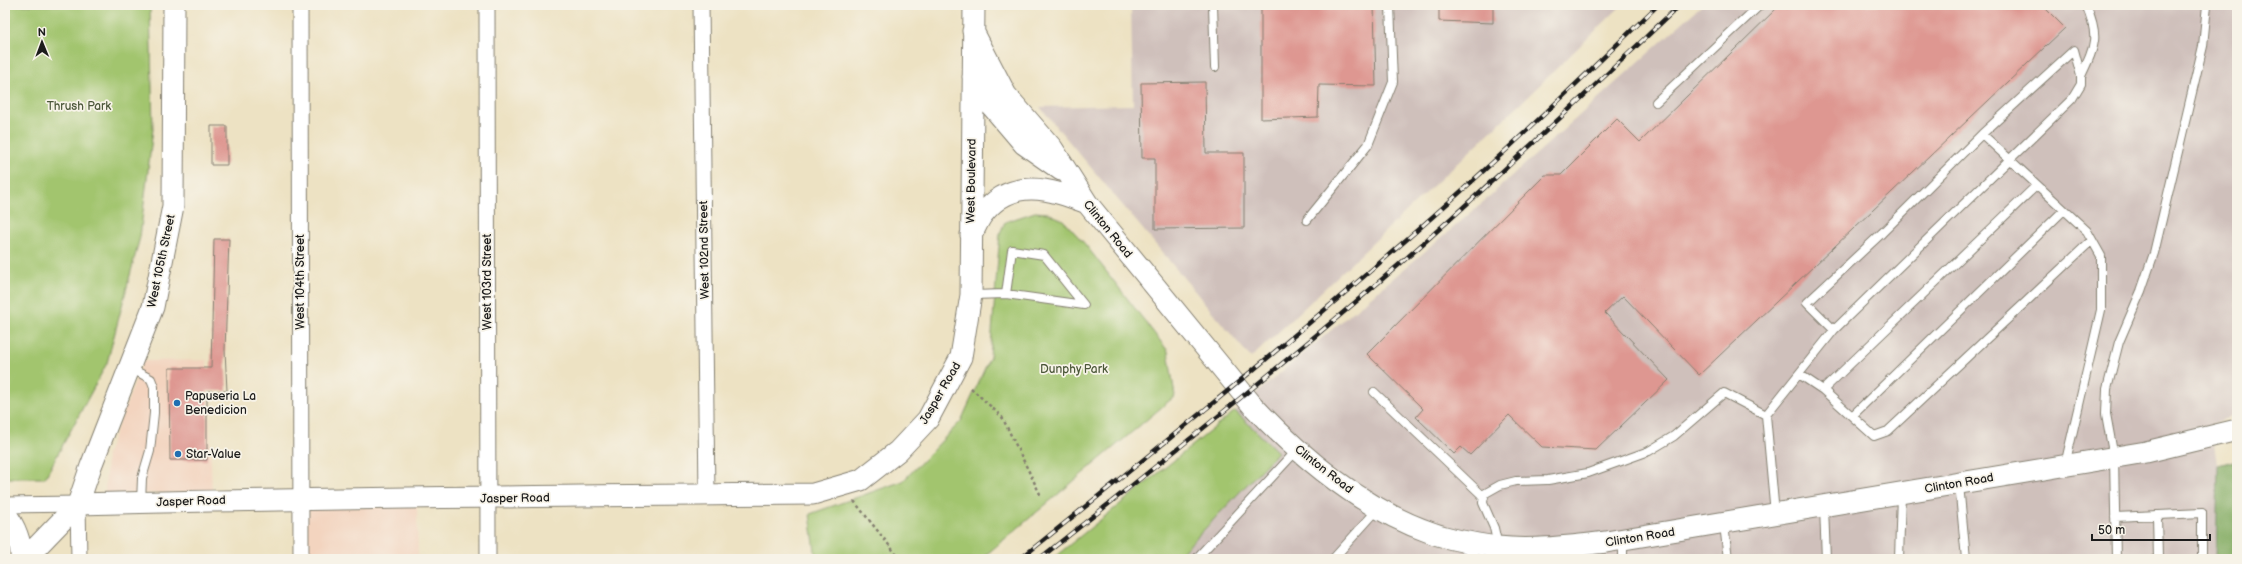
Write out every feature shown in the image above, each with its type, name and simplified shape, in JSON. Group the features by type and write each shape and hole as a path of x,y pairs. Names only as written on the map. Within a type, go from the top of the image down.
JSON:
{"street":[{"name":"West 105th Street","path":"78,504 153,307 173,206 174,5"},
{"name":"West 104th Street","path":"300,5 301,559"},
{"name":"West 103rd Street","path":"487,5 488,559"},
{"name":"West 102nd Street","path":"701,5 707,495"},
{"name":"West Boulevard","path":"961,357 972,295 971,236 974,5"},
{"name":"Clinton Road","path":"973,31 998,99 1024,144 1068,176 1087,203 1238,389 1280,435 1348,490 1379,508 1470,550 1498,547 1526,553 1551,548 1623,549 1723,523 2114,458 2146,452 2237,430"},
{"name":"Clinton Road","path":"973,77 998,99"},
{"path":"971,236 983,214 996,202 1009,194 1026,189 1042,188 1087,203"},
{"name":"Jasper Road","path":"5,505 141,503 301,498 488,498 813,494 861,480 903,447 928,418 961,357"},
{"path":"25,559 78,504"},
{"path":"78,504 79,559"},
{"path":"5,513 20,543 21,559"}],"lane":[{"path":"1213,5 1215,67"},
{"path":"1307,220 1368,145 1393,82 1390,5"},
{"path":"1656,102 1760,5"},
{"path":"2081,76 2094,47 2093,22 2086,5"},
{"path":"2116,559 2114,458 2106,414 2107,388 2119,342 2141,292 2154,253 2203,46 2207,5"},
{"path":"1775,514 1766,415 1834,330 2072,99 2081,84 2081,76 2074,50 1982,134 1882,233 1807,303 1834,330"},
{"path":"1982,134 2087,231 2101,256 2101,310 2065,466"},
{"path":"1823,390 2037,185"},
{"path":"1852,416 2064,210"},
{"path":"1799,374 1823,390 1874,436 1888,431 2092,240"},
{"path":"972,295 1006,294 1084,306 1044,255 1012,250 1006,294"},
{"path":"129,368 151,379 154,388 154,413 150,451 142,478 141,503"},
{"path":"1374,392 1484,497"},
{"path":"1498,547 1492,522 1483,503 1484,494 1500,484 1516,481 1548,480 1588,473 1649,451 1674,436 1724,393 1766,415"},
{"path":"1196,559 1298,449"},
{"path":"1959,484 1966,559"},
{"path":"1899,559 1901,493"},
{"path":"1824,506 1826,559"},
{"path":"1333,559 1379,508"},
{"path":"2115,517 2202,513 2202,559"},
{"path":"2157,515 2158,559"},
{"path":"1723,523 1728,559"}],"path":[{"path":"971,388 1002,417 1041,496"},
{"path":"854,500 900,559"}],"shaded area":[{"path":"1131,5 1622,5 1523,101 1251,358 1040,107 1133,105"},
{"path":"1702,5 2237,5 2237,415 2212,423 2218,465 2216,559 1176,559 1278,452 1235,411 1472,212"},
{"path":"207,360 212,492 105,494 107,454 143,361"},
{"path":"417,506 418,559 307,559 306,508"}],"green space":[{"name":"Thrush Park","path":"5,5 150,5 153,129 140,237 107,363 45,478 5,478"},
{"name":"Dunphy Park","path":"1035,212 1048,213 1063,220 1085,244 1168,351 1175,396 981,559 816,559 810,514 903,481 961,421 990,357 1000,233 1005,222"},
{"path":"1235,411 1278,452 1176,559 1052,559"},
{"path":"2237,460 2237,559 2216,559 2218,465"}],"building":[{"path":"1261,5 1374,5 1376,86 1319,85 1318,117 1261,119"},
{"path":"1439,5 1493,5 1493,23 1439,21"},
{"path":"1780,5 2042,5 2065,28 1699,375 1623,296 1605,313 1669,380 1596,450 1542,447 1509,415 1470,455 1461,447 1454,454 1416,417 1423,409 1367,354 1545,175 1561,175 1617,119 1640,142"},
{"path":"1205,82 1206,153 1244,153 1244,228 1155,229 1155,158 1142,158 1141,83"},
{"path":"211,126 227,126 227,165 211,165"},
{"path":"214,239 229,239 225,350 227,391 207,391 207,460 170,460 169,368 211,368"}],"railway":[{"path":"1020,559 1311,322 1406,240 1502,154 1658,5"},
{"path":"1039,559 1230,406 1372,288 1550,128 1680,5"}],"place":[{"name":"Papuseria La Benedicion","path":"177,403"},
{"name":"Star-Value","path":"178,454"}]}
